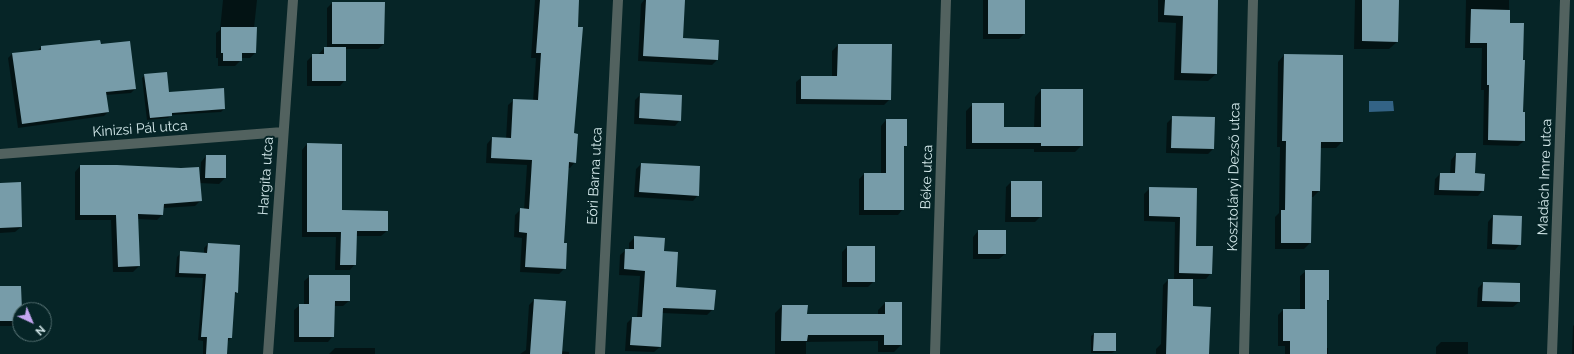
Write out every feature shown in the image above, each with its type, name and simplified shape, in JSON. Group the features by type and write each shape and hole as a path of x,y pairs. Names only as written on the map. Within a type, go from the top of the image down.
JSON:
{"street":[{"name":"Hargita utca","path":"268,354 293,0"},
{"name":"Eőri Barna utca","path":"600,354 618,0"},
{"name":"Béke utca","path":"935,354 946,0"},
{"name":"Kosztolányi Dezső utca","path":"1244,354 1253,0"},
{"name":"Madách Imre utca","path":"1552,354 1565,0"},
{"name":"Kinizsi Pál utca","path":"0,154 283,132"}],"water":[{"path":"1369,101 1393,101 1394,111 1369,112"}],"building":[{"path":"540,0 579,0 578,27 583,27 574,133 578,134 576,163 569,162 564,243 567,243 566,269 525,267 527,233 519,232 520,208 529,209 532,160 491,158 492,137 511,138 513,99 538,100 541,53 536,53"},
{"path":"646,0 685,0 683,38 719,40 718,60 643,56"},
{"path":"988,0 1025,0 1025,34 988,34"},
{"path":"1165,0 1218,0 1217,74 1181,73 1183,16 1164,15"},
{"path":"1362,0 1399,0 1398,42 1362,41"},
{"path":"332,2 385,2 384,44 332,44"},
{"path":"1471,9 1510,10 1510,23 1524,23 1523,60 1525,60 1523,112 1525,112 1525,141 1488,140 1489,85 1487,85 1487,43 1470,43"},
{"path":"221,27 257,27 256,53 242,53 242,61 223,61 223,53 221,53"},
{"path":"100,40 101,44 130,41 136,89 106,92 109,112 22,124 12,53 41,50 41,46"},
{"path":"838,44 892,44 891,100 801,99 801,76 837,76"},
{"path":"324,47 346,47 346,81 312,81 312,54 324,54"},
{"path":"1284,54 1343,55 1343,142 1321,142 1320,191 1312,191 1311,243 1281,243 1281,210 1285,210 1286,141 1282,141"},
{"path":"167,72 169,92 224,88 225,109 172,113 172,116 150,118 144,74"},
{"path":"1041,89 1083,89 1083,146 1041,146 1041,143 972,143 972,103 1004,103 1004,127 1041,127"},
{"path":"640,93 682,95 681,121 639,118"},
{"path":"1172,116 1215,117 1214,149 1171,148"},
{"path":"886,119 907,119 907,146 904,146 904,210 864,210 864,173 886,173"},
{"path":"307,143 342,144 342,210 388,211 388,231 357,231 356,265 340,265 341,232 307,232"},
{"path":"1456,153 1476,153 1475,173 1485,174 1484,191 1439,190 1440,173 1455,173"},
{"path":"206,155 226,155 226,178 205,178"},
{"path":"641,163 700,166 699,196 639,192"},
{"path":"80,165 181,168 199,167 202,201 164,204 163,215 138,214 140,266 118,267 116,215 80,215"},
{"path":"1011,181 1042,181 1042,217 1011,217"},
{"path":"21,182 22,227 0,228 0,183"},
{"path":"1149,187 1197,188 1196,246 1213,246 1212,274 1179,273 1180,217 1149,216"},
{"path":"1493,215 1522,216 1521,245 1492,244"},
{"path":"978,230 1006,230 1006,254 978,254"},
{"path":"634,236 665,238 664,251 678,252 676,287 716,290 714,310 663,308 661,347 630,345 632,317 642,317 645,271 624,269 625,249 634,249"},
{"path":"208,243 240,245 238,293 235,292 232,338 228,338 227,354 206,354 207,337 201,337 206,274 179,273 180,251 207,253"},
{"path":"847,246 875,246 875,282 847,282"},
{"path":"1305,270 1329,270 1329,300 1327,300 1327,354 1290,354 1290,341 1283,341 1283,309 1305,309"},
{"path":"309,275 350,275 350,301 335,301 334,337 299,337 299,304 309,304"},
{"path":"1168,279 1193,279 1193,306 1211,307 1209,354 1166,354"},
{"path":"1483,282 1520,283 1520,302 1482,301"},
{"path":"0,286 21,286 22,302 12,302 12,321 0,321"},
{"path":"534,299 566,301 562,354 530,354"},
{"path":"885,302 902,302 902,345 884,345 884,335 808,335 807,341 781,341 782,305 808,305 807,314 885,314"},
{"path":"1094,333 1116,333 1116,351 1093,351"}]}
